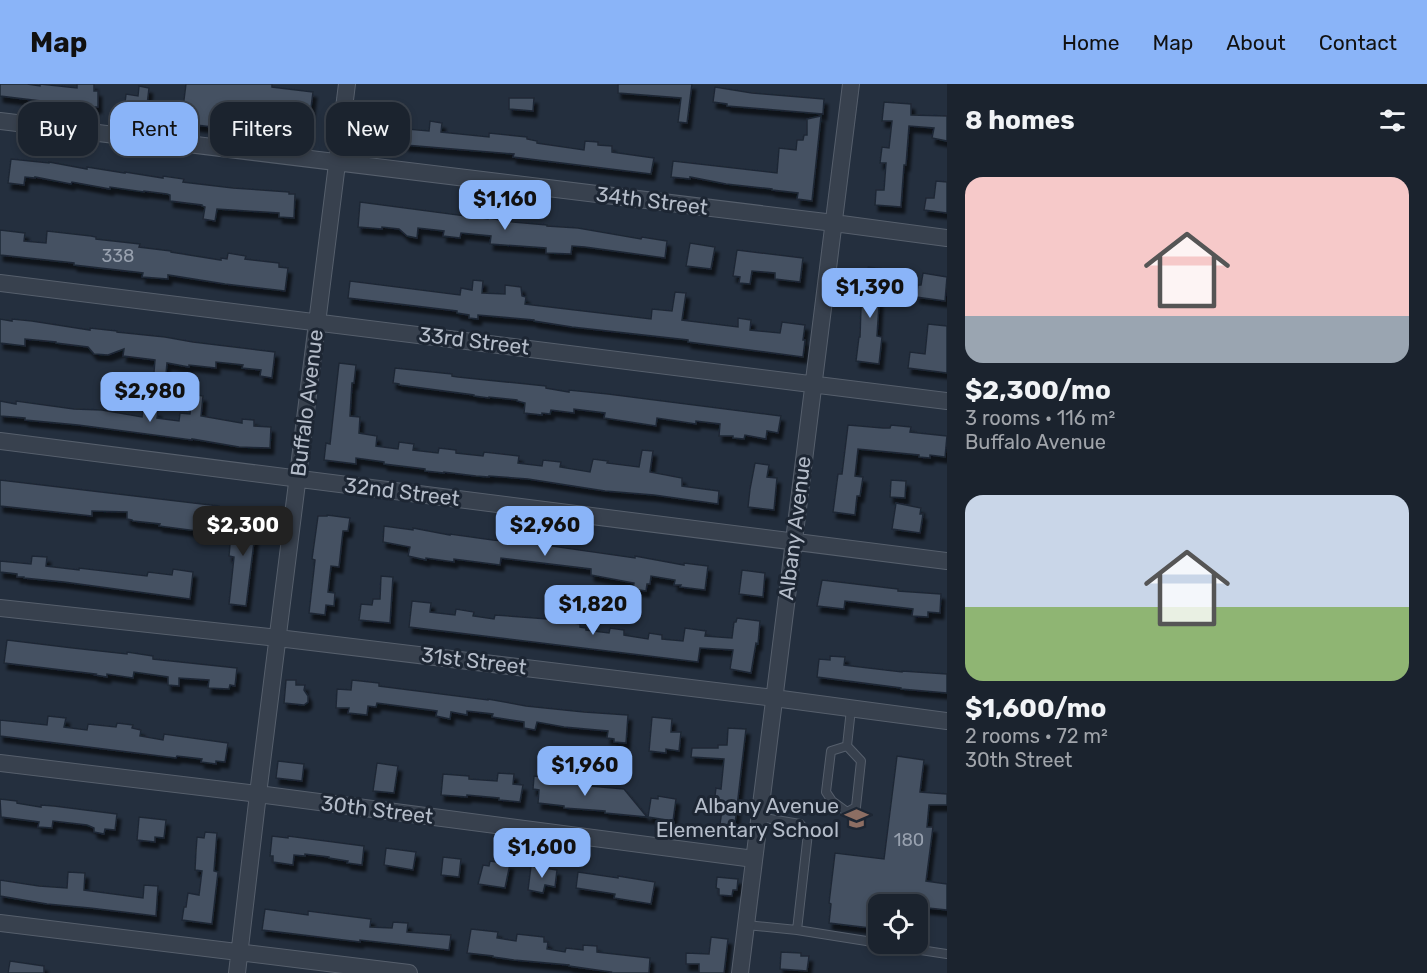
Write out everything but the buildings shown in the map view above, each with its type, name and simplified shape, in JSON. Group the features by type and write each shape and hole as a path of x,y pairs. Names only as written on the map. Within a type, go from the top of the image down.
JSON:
{"street":[{"name":"Buffalo Avenue","path":"237,973 347,84"},
{"name":"Albany Avenue","path":"740,973 851,84"},
{"name":"34th Street","path":"0,121 947,238"},
{"name":"33rd Street","path":"0,283 947,401"},
{"name":"32nd Street","path":"0,441 947,561"},
{"name":"31st Street","path":"0,608 278,638 947,721"},
{"name":"30th Street","path":"0,763 258,794 754,859"},
{"path":"0,923 409,973"}],"lane":[{"path":"847,746 831,751 826,792 832,801 847,812 856,807 861,761 847,746 851,709"},
{"path":"759,817 800,824 808,833 797,930"},
{"path":"746,925 868,941"},
{"path":"928,951 947,954"}],"place":[{"name":"Albany Avenue Elementary School","path":"857,818"}]}
